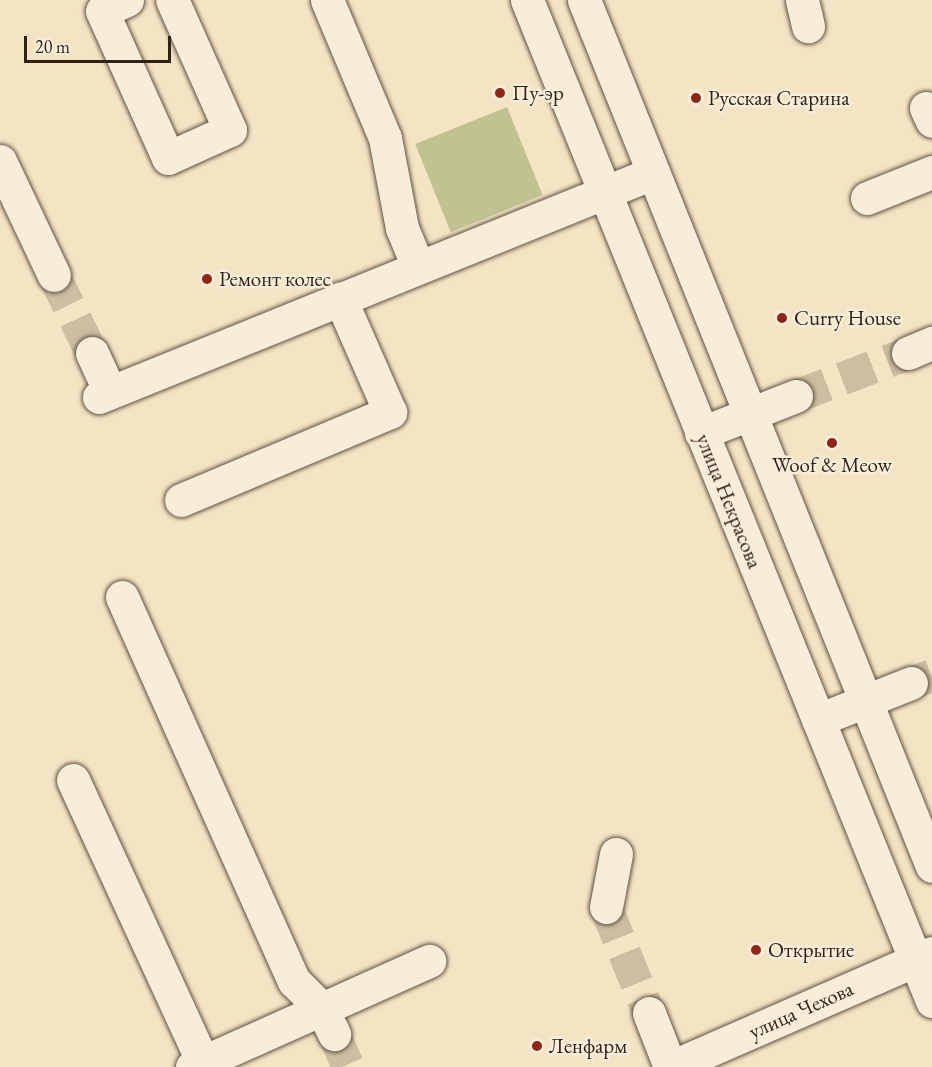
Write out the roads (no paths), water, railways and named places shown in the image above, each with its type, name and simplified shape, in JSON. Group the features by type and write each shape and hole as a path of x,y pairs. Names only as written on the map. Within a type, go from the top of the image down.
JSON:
{"street":[{"path":"127,0 102,11 168,158 230,130 172,0"},
{"path":"327,0 385,138 402,228 418,267"},
{"name":"улица Некрасова","path":"527,0 818,720 924,957 932,1001"},
{"path":"584,0 932,866"},
{"path":"0,161 54,275"},
{"path":"867,198 932,172"},
{"path":"92,352 104,395 653,173"},
{"path":"181,500 390,412 340,298"},
{"path":"701,433 796,396"},
{"path":"122,597 294,981 328,1022"},
{"path":"818,720 911,683"},
{"path":"73,780 197,1064 328,1022 429,961"},
{"path":"606,907 616,854"},
{"name":"улица Чехова","path":"671,1067 924,957"},
{"path":"649,1013 671,1067"}],"tunnel":[{"path":"54,275 92,353"},
{"path":"796,396 908,353"},
{"path":"911,683 932,675"},
{"path":"606,907 649,1013"},
{"path":"334,1034 349,1067"}],"place":[{"name":"Пу-эр","path":"500,93"},
{"name":"Русская Старина","path":"696,98"},
{"name":"Ремонт колес","path":"207,279"},
{"name":"Curry House","path":"782,318"},
{"name":"Woof & Meow","path":"832,443"},
{"name":"Открытие","path":"756,950"},
{"name":"Ленфарм","path":"537,1046"}]}
